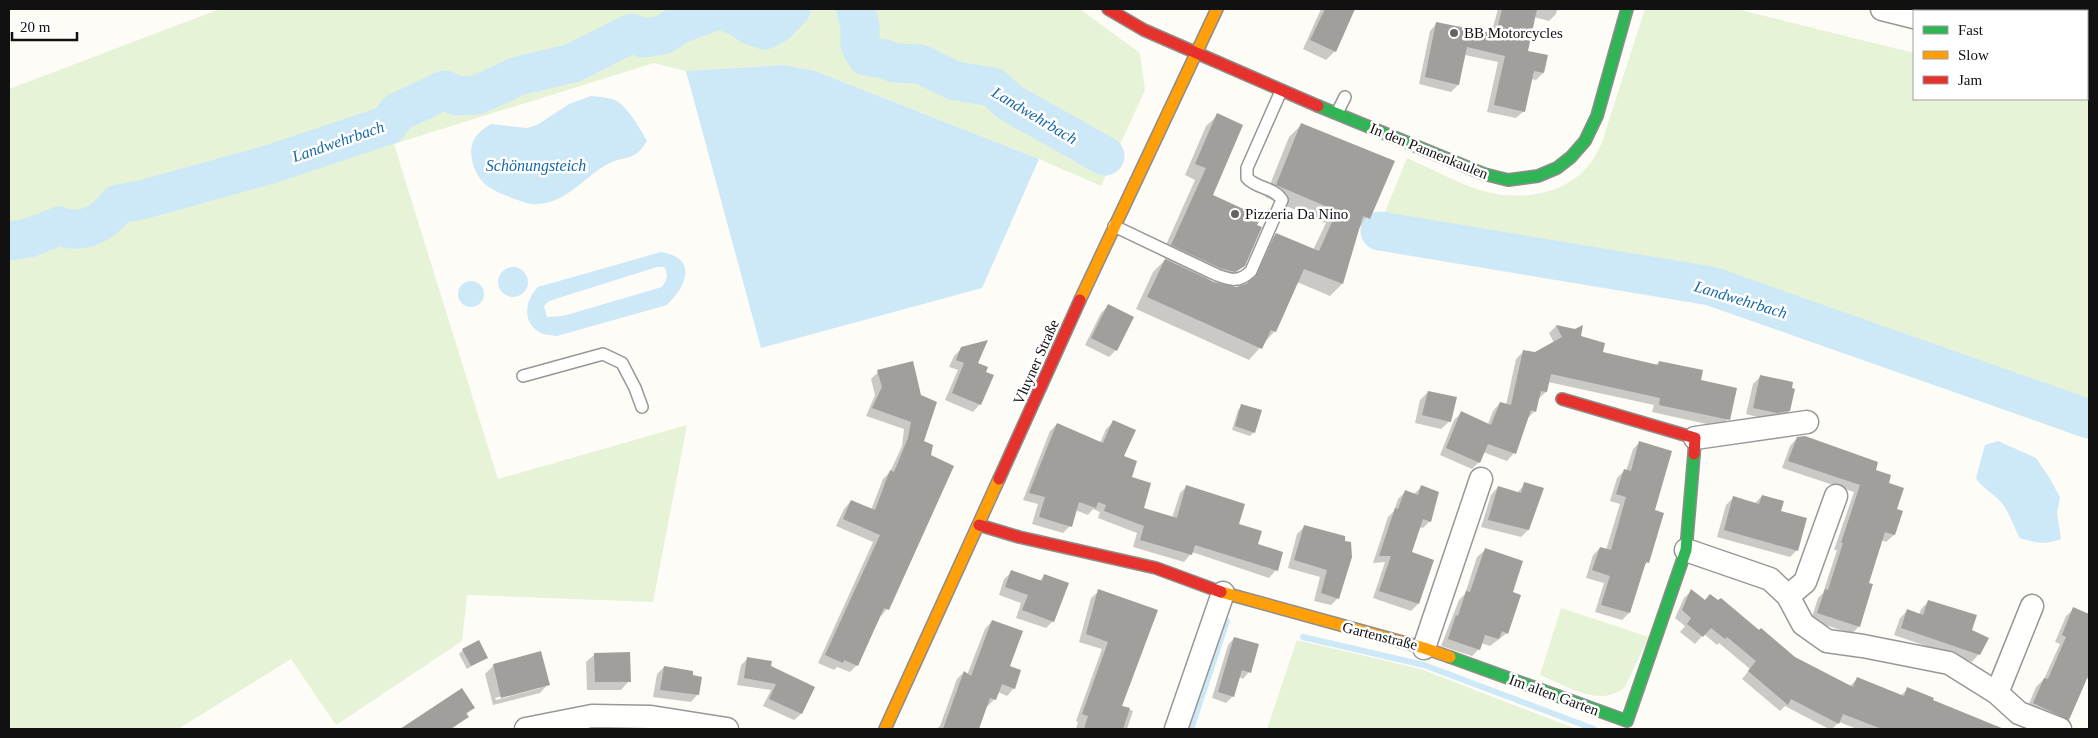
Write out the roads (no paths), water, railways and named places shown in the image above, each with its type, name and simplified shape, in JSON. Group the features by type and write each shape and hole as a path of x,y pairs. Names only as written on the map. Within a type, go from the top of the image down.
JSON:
{"street":[{"name":"In den Pannenkaulen","path":"1108,9 1126,22 1281,91 1484,174 1508,180 1538,176 1557,168 1571,157 1585,141 1597,116 1627,9"},
{"name":"Vluyner Straße","path":"885,729 1114,226 1217,9"},
{"path":"1882,9 1913,17"},
{"path":"1562,399 1695,438 1807,422"},
{"name":"Im alten Garten","path":"1424,648 1627,722 1686,550 1695,438"},
{"name":"Gartenstraße","path":"979,525 1019,537 1156,568 1223,593 1424,648 1481,479"},
{"path":"1788,596 1805,582 1836,496"},
{"path":"1686,550 1770,579 1788,596 1803,624 1827,640 1949,664 1997,693 2019,713 2060,729"},
{"path":"1176,729 1223,593"},
{"path":"1997,693 2032,606"},
{"path":"526,729 592,716 651,717 727,729"}],"lane":[{"path":"1114,226 1224,277 1237,280 1244,278 1251,272 1282,200 1278,194 1251,182 1247,178 1247,168 1281,91"},
{"path":"1337,113 1345,97"},
{"path":"523,376 603,354 622,363 642,407"}],"water":[{"path":"784,65 815,71 1039,159 982,288 761,348 686,71"},
{"name":"Schönungsteich","path":"591,96 615,100 622,105 647,141 637,153 606,165 566,195 548,203 528,203 496,191 478,176 473,164 471,151 475,138 482,130 491,124 527,128 537,125 569,104"},
{"path":"661,252 673,255 680,260 684,266 685,273 680,289 667,305 557,336 541,333 530,323 527,311 528,305 530,298 538,287","holes":["657,267 664,267 667,277 662,287 563,316 547,317 544,306 549,301"]},
{"path":"513,267 524,271 528,282 524,293 513,297 502,293 498,282 502,271"},
{"path":"471,281 480,285 484,294 480,303 471,307 462,303 458,294 462,285"},
{"path":"1998,441 2036,458 2049,477 2060,497 2057,513 2061,539 2040,543 2020,538 2004,506 1976,478 1985,445"}],"waterway":[{"name":"Landwehrbach","path":"9,241 29,238 59,226 76,229 92,226 106,217 118,204 141,200 268,165 388,125 398,112 445,90 457,96 477,95 518,76 573,63 632,33 643,38 663,35 680,24 720,9 743,19 750,25 764,30 776,24 791,9"},
{"name":"Landwehrbach","path":"856,9 860,26 860,45 866,56 885,59 894,63 920,64 955,81 993,87 1009,102 1105,156"},
{"name":"Landwehrbach","path":"1380,231 1711,286 2089,419"},
{"path":"1191,729 1227,621"},
{"path":"1303,637 1424,665 1594,729"}],"place":[{"name":"BB Motorcycles","path":"1454,33"},
{"name":"Pizzeria Da Nino","path":"1235,214"}]}
